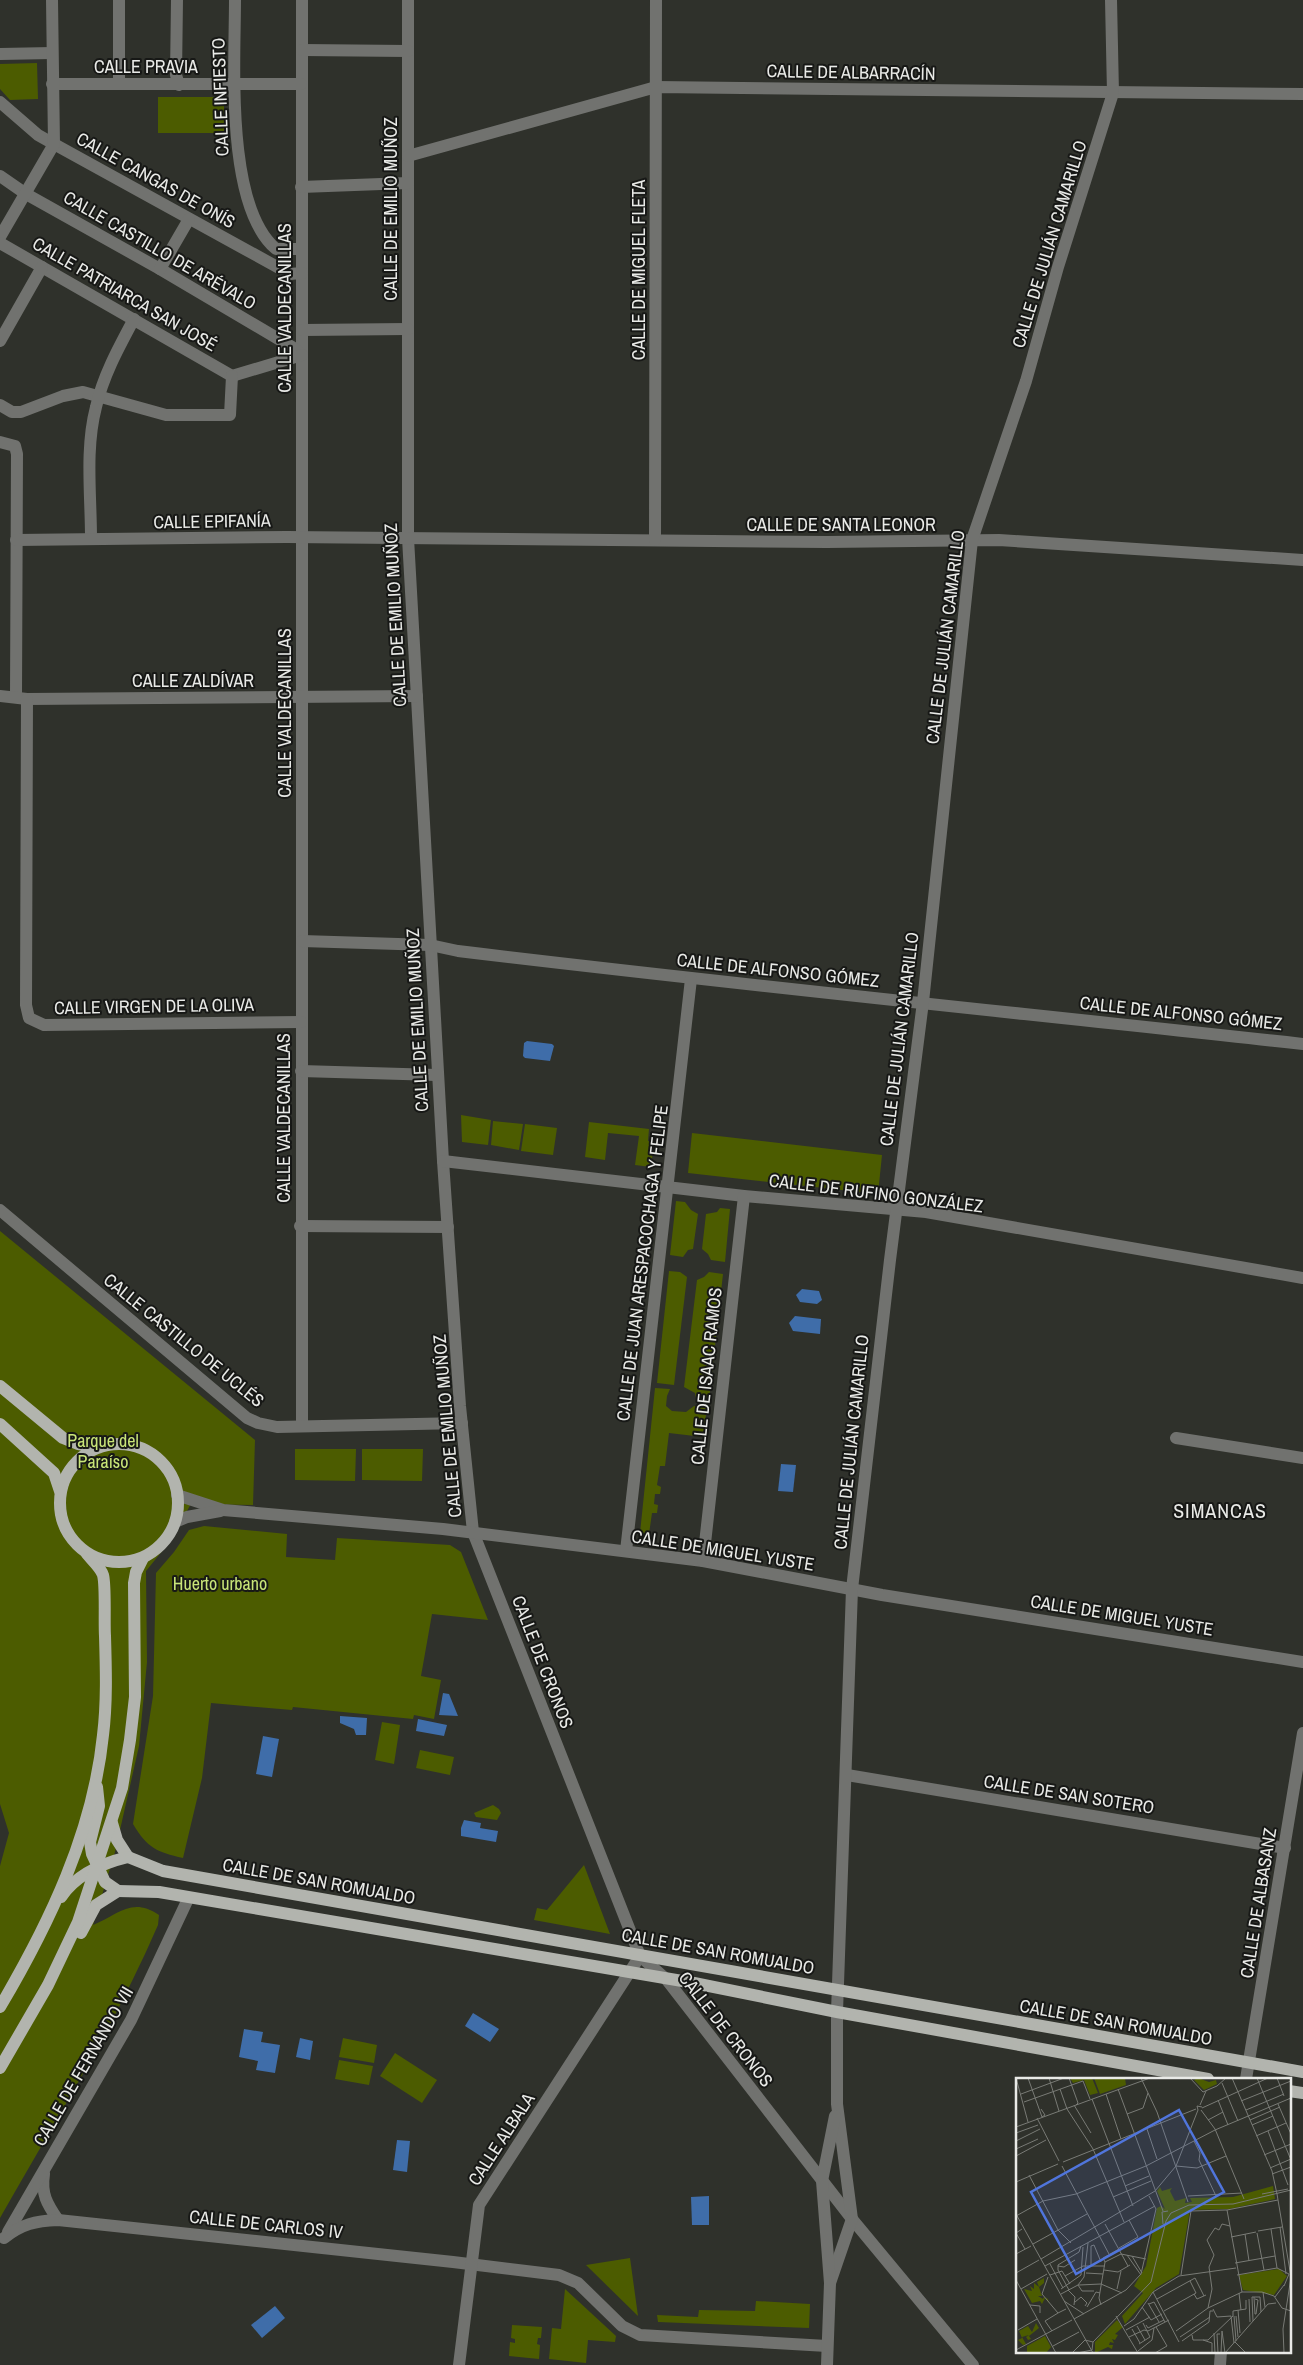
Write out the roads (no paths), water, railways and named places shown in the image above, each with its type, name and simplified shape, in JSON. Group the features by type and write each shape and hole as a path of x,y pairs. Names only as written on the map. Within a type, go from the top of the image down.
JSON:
{"main road":[{"path":"0,1386 63,1438 78,1444 98,1447 124,1444 149,1452 168,1470 177,1495 178,1509 175,1522 163,1543 143,1558 121,1563 98,1560 78,1548 62,1522 59,1505 60,1491 65,1477 74,1464 85,1454 98,1447"},
{"path":"0,1424 54,1473 60,1491"},
{"path":"0,2007 53,1910 74,1856 96,1779 103,1735 106,1693 103,1575 87,1554"},
{"path":"0,2068 39,2000 78,1922 122,1788 130,1740 136,1652 134,1583 136,1572 143,1558"},
{"path":"39,2000 57,1983 96,1905 118,1891 105,1882 97,1868 90,1842 99,1806 96,1779"},
{"path":"53,1910 76,1880 112,1861 128,1858 117,1840 112,1823"},
{"name":"CALLE DE SAN ROMUALDO","path":"128,1858 163,1871 1303,2072"},
{"name":"CALLE DE SAN ROMUALDO","path":"118,1891 143,1890 628,1972 1202,2078"},
{"path":"1290,2091 1303,2093"}],"street":[{"path":"0,237 54,144 52,0"},
{"path":"118,0 119,84"},
{"path":"177,0 176,75 180,85"},
{"name":"CALLE INFIESTO","path":"235,0 235,134 243,181 255,217 268,242 276,249 302,249"},
{"name":"CALLE VALDECANILLAS","path":"302,0 302,941 300,1071 302,1426"},
{"name":"CALLE DE EMILIO MUÑOZ","path":"408,0 408,538 437,1075 462,1423 474,1532"},
{"name":"CALLE DE MIGUEL FLETA","path":"655,540 656,0"},
{"name":"CALLE DE JULIÁN CAMARILLO","path":"830,2283 852,2219 837,2104 837,2012 852,1589 896,1210 923,1002 972,540 1026,381 1058,267 1113,93 1112,0"},
{"path":"302,50 408,51"},
{"path":"0,54 52,53"},
{"name":"CALLE PRAVIA","path":"52,84 301,84"},
{"name":"CALLE DE ALBARRACÍN","path":"408,156 656,87 1303,94"},
{"name":"CALLE CANGAS DE ONÍS","path":"0,102 38,135 290,274 302,273"},
{"name":"CALLE CASTILLO DE ARÉVALO","path":"0,176 26,194 160,269 292,347 302,355"},
{"path":"301,187 408,183"},
{"path":"160,269 189,218"},
{"name":"CALLE PATRIARCA SAN JOSÉ","path":"0,243 232,376"},
{"path":"0,341 42,267"},
{"path":"91,538 90,436 99,395 116,352 134,319"},
{"path":"302,330 408,329"},
{"path":"0,405 12,412 21,412 63,396 84,392 166,415 230,415 232,376 302,355"},
{"name":"CALLE VIRGEN DE LA OLIVA","path":"3,442 15,446 17,454 16,540 21,698 26,996 29,1018 44,1025 301,1022"},
{"name":"CALLE EPIFANÍA","path":"16,540 91,538 166,540 408,538"},
{"name":"CALLE DE SANTA LEONOR","path":"408,538 836,542 972,540 1303,560"},
{"name":"CALLE ZALDÍVAR","path":"0,696 21,698 170,696 302,698 417,696"},
{"name":"CALLE DE ALFONSO GÓMEZ","path":"302,941 430,945 458,951 691,979 923,1002 1303,1044"},
{"name":"CALLE DE JUAN ARESPACOCHAGA Y FELIPE","path":"626,1551 669,1188 691,979"},
{"path":"300,1071 437,1075"},
{"name":"CALLE DE RUFINO GONZÁLEZ","path":"443,1161 744,1196 926,1212 1303,1278"},
{"name":"CALLE DE ISAAC RAMOS","path":"703,1561 744,1196"},
{"name":"CALLE CASTILLO DE UCLÉS","path":"0,1210 247,1418 258,1423 277,1427 462,1423"},
{"path":"300,1226 448,1227"},
{"path":"1176,1438 1303,1458"},
{"name":"CALLE DE MIGUEL YUSTE","path":"177,1495 222,1510 474,1532 703,1561 852,1589 1303,1662"},
{"name":"CALLE DE MIGUEL YUSTE","path":"175,1522 187,1517 222,1510"},
{"name":"CALLE DE CRONOS","path":"474,1532 640,1956 667,1980 852,2219 973,2365"},
{"name":"CALLE DE ALBASANZ","path":"1246,2078 1303,1733"},
{"name":"CALLE DE SAN SOTERO","path":"846,1775 1285,1848"},
{"name":"CALLE DE FERNANDO VII","path":"2,2242 131,2020 188,1898"},
{"name":"CALLE ALBALA","path":"459,2365 479,2205 640,1956"},
{"name":"CALLE DE JULIÁN CAMARILLO","path":"826,2365 830,2283 822,2181 837,2104"},
{"path":"44,2168 42,2189 46,2202 58,2220"},
{"name":"CALLE DE CARLOS IV","path":"2,2242 18,2227 35,2221 58,2220 559,2276 578,2283 622,2326 640,2335 827,2346"},
{"path":"1220,2365 1222,2352"}],"water":[{"path":"527,1041 552,1044 554,1046 550,1061 525,1058 523,1056 524,1043"},
{"path":"802,1289 819,1291 822,1300 817,1304 800,1302 796,1295"},
{"path":"795,1316 821,1319 820,1334 793,1331 789,1323"},
{"path":"781,1464 796,1465 793,1492 778,1491"},
{"path":"443,1693 449,1694 458,1716 439,1715"},
{"path":"340,1716 367,1718 366,1735 356,1735 354,1729 340,1723"},
{"path":"418,1719 447,1725 444,1736 416,1731"},
{"path":"263,1736 279,1739 272,1777 256,1774"},
{"path":"464,1820 481,1823 480,1828 498,1831 496,1842 461,1836"},
{"path":"473,2013 499,2029 490,2042 465,2026"},
{"path":"244,2029 263,2032 261,2042 280,2045 275,2073 256,2070 258,2061 239,2057"},
{"path":"300,2038 313,2041 310,2060 296,2057"},
{"path":"397,2140 410,2141 407,2172 393,2170"},
{"path":"709,2196 709,2225 692,2225 691,2197"},
{"path":"275,2306 285,2318 262,2338 251,2325"}],"district":[{"name":"SIMANCAS","path":"1220,1510"}],"park label":[{"name":"Parque del Paraíso","path":"103,1450"},
{"name":"Huerto urbano","path":"220,1583"}]}
